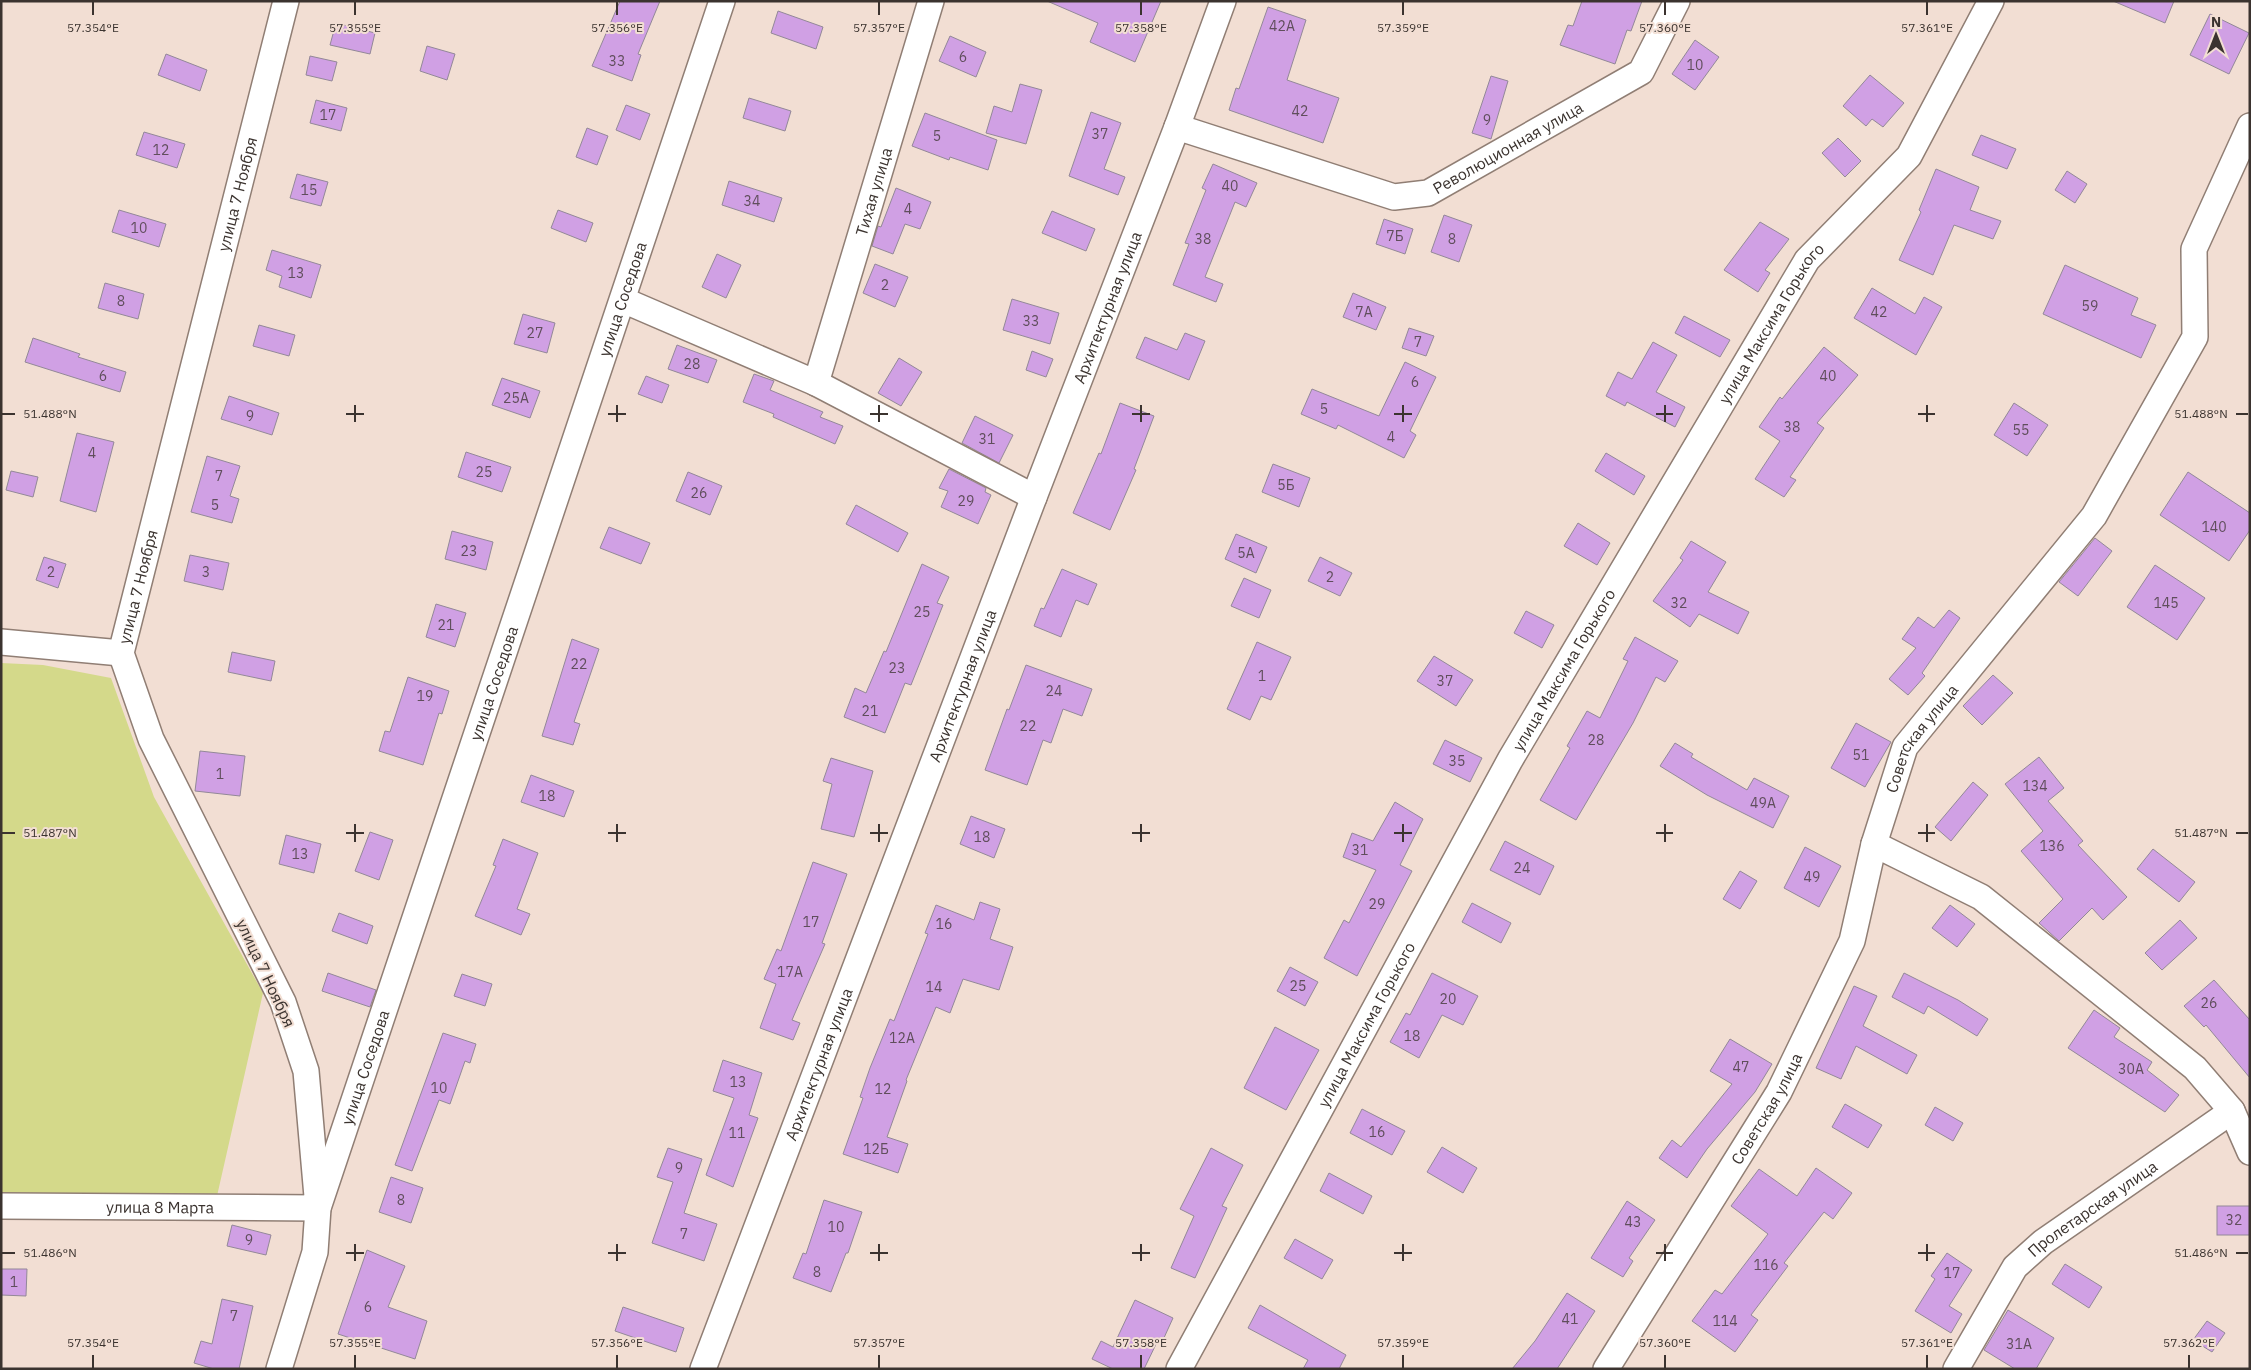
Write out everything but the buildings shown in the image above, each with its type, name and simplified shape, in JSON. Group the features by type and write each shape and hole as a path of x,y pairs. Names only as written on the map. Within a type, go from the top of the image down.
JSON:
{"street":[{"name":"улица 7 Ноября","path":"286,1 122,653 151,739 283,1002 306,1071 318,1208"},
{"name":"улица Соседова","path":"279,1369 315,1252 318,1208 722,1"},
{"name":"Тихая улица","path":"816,382 931,1"},
{"name":"Архитектурная улица","path":"703,1369 1034,497 1177,127 1223,1"},
{"name":"Революционная улица","path":"1177,127 1394,197 1428,193 1641,72 1677,1"},
{"name":"улица Максима Горького","path":"1179,1369 1525,735 1807,260 1909,156 1992,1"},
{"name":"Советская улица","path":"1606,1369 1779,1092 1852,941 1874,844 1906,747 2094,516 2195,337 2194,249 2250,126"},
{"path":"623,300 816,382 1034,497"},
{"path":"1,642 122,653"},
{"path":"1874,844 1981,897 2195,1068 2232,1111 2250,1152"},
{"name":"Пролетарская улица","path":"1956,1369 2015,1267 2044,1242 2232,1111"},
{"name":"улица 8 Марта","path":"1,1206 318,1208"}],"green space":[{"path":"1,663 43,665 111,678 154,797 263,993 217,1196 129,1193 111,1206 1,1202"}]}
